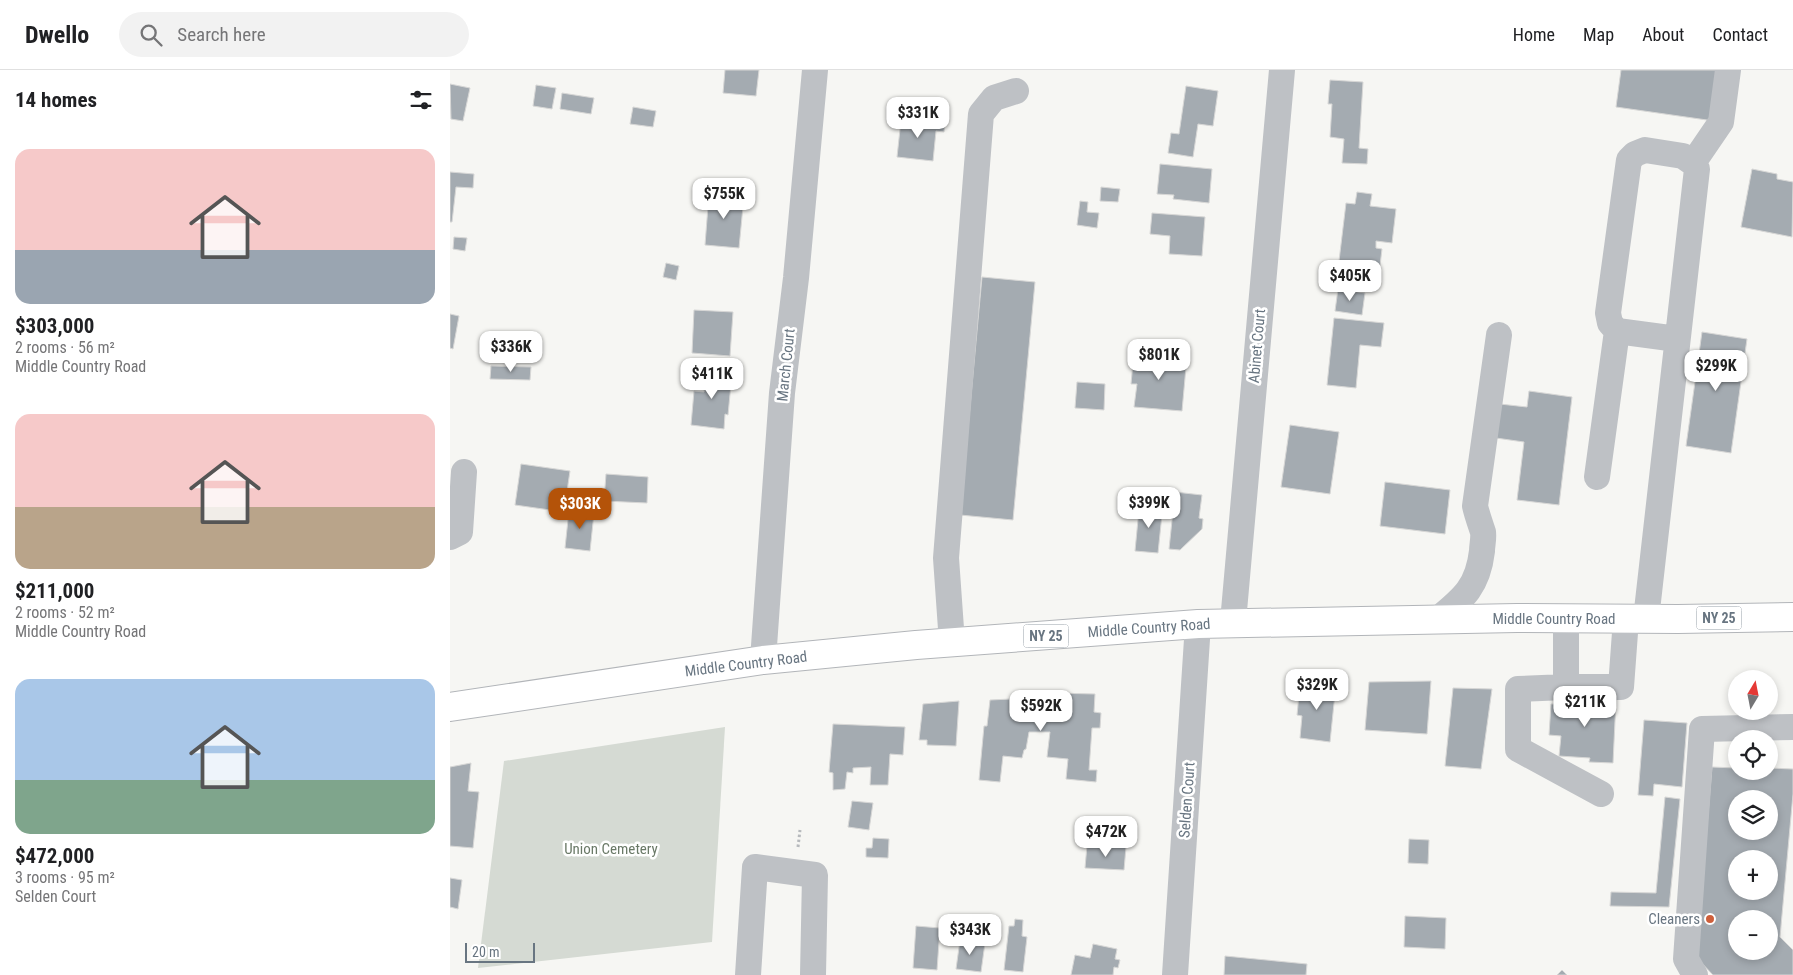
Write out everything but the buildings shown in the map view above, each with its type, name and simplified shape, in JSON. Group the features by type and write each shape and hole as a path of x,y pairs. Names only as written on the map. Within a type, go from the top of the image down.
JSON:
{"main road":[{"name":"Middle Country Road","path":"450,707 763,660 1198,624 1438,619 1793,617"}],"street":[{"name":"March Court","path":"763,660 782,393 796,278 815,70"},
{"name":"Abinet Court","path":"1233,622 1282,70"},
{"path":"1693,163 1721,122 1728,70"},
{"path":"952,643 946,558 981,114 994,98 1016,91"},
{"path":"1601,794 1518,748 1518,689 1621,687 1636,619 1677,339 1697,169 1693,163 1682,156 1645,150 1635,154 1629,160 1608,313 1610,323 1617,331 1677,339"},
{"path":"1597,477 1617,331"},
{"path":"1438,619 1460,602 1473,584 1480,569 1483,533 1475,506 1499,335"},
{"path":"450,537 460,532 464,472"},
{"path":"1566,618 1566,687"},
{"name":"Selden Court","path":"1175,975 1198,624"},
{"path":"1695,975 1686,959 1702,729 1793,727"},
{"path":"748,975 755,867 815,875 813,975"}],"green space":[{"name":"Union Cemetery","path":"725,727 712,942 478,968 504,761"}],"place":[{"name":"Cleaners","path":"1710,919"}]}
